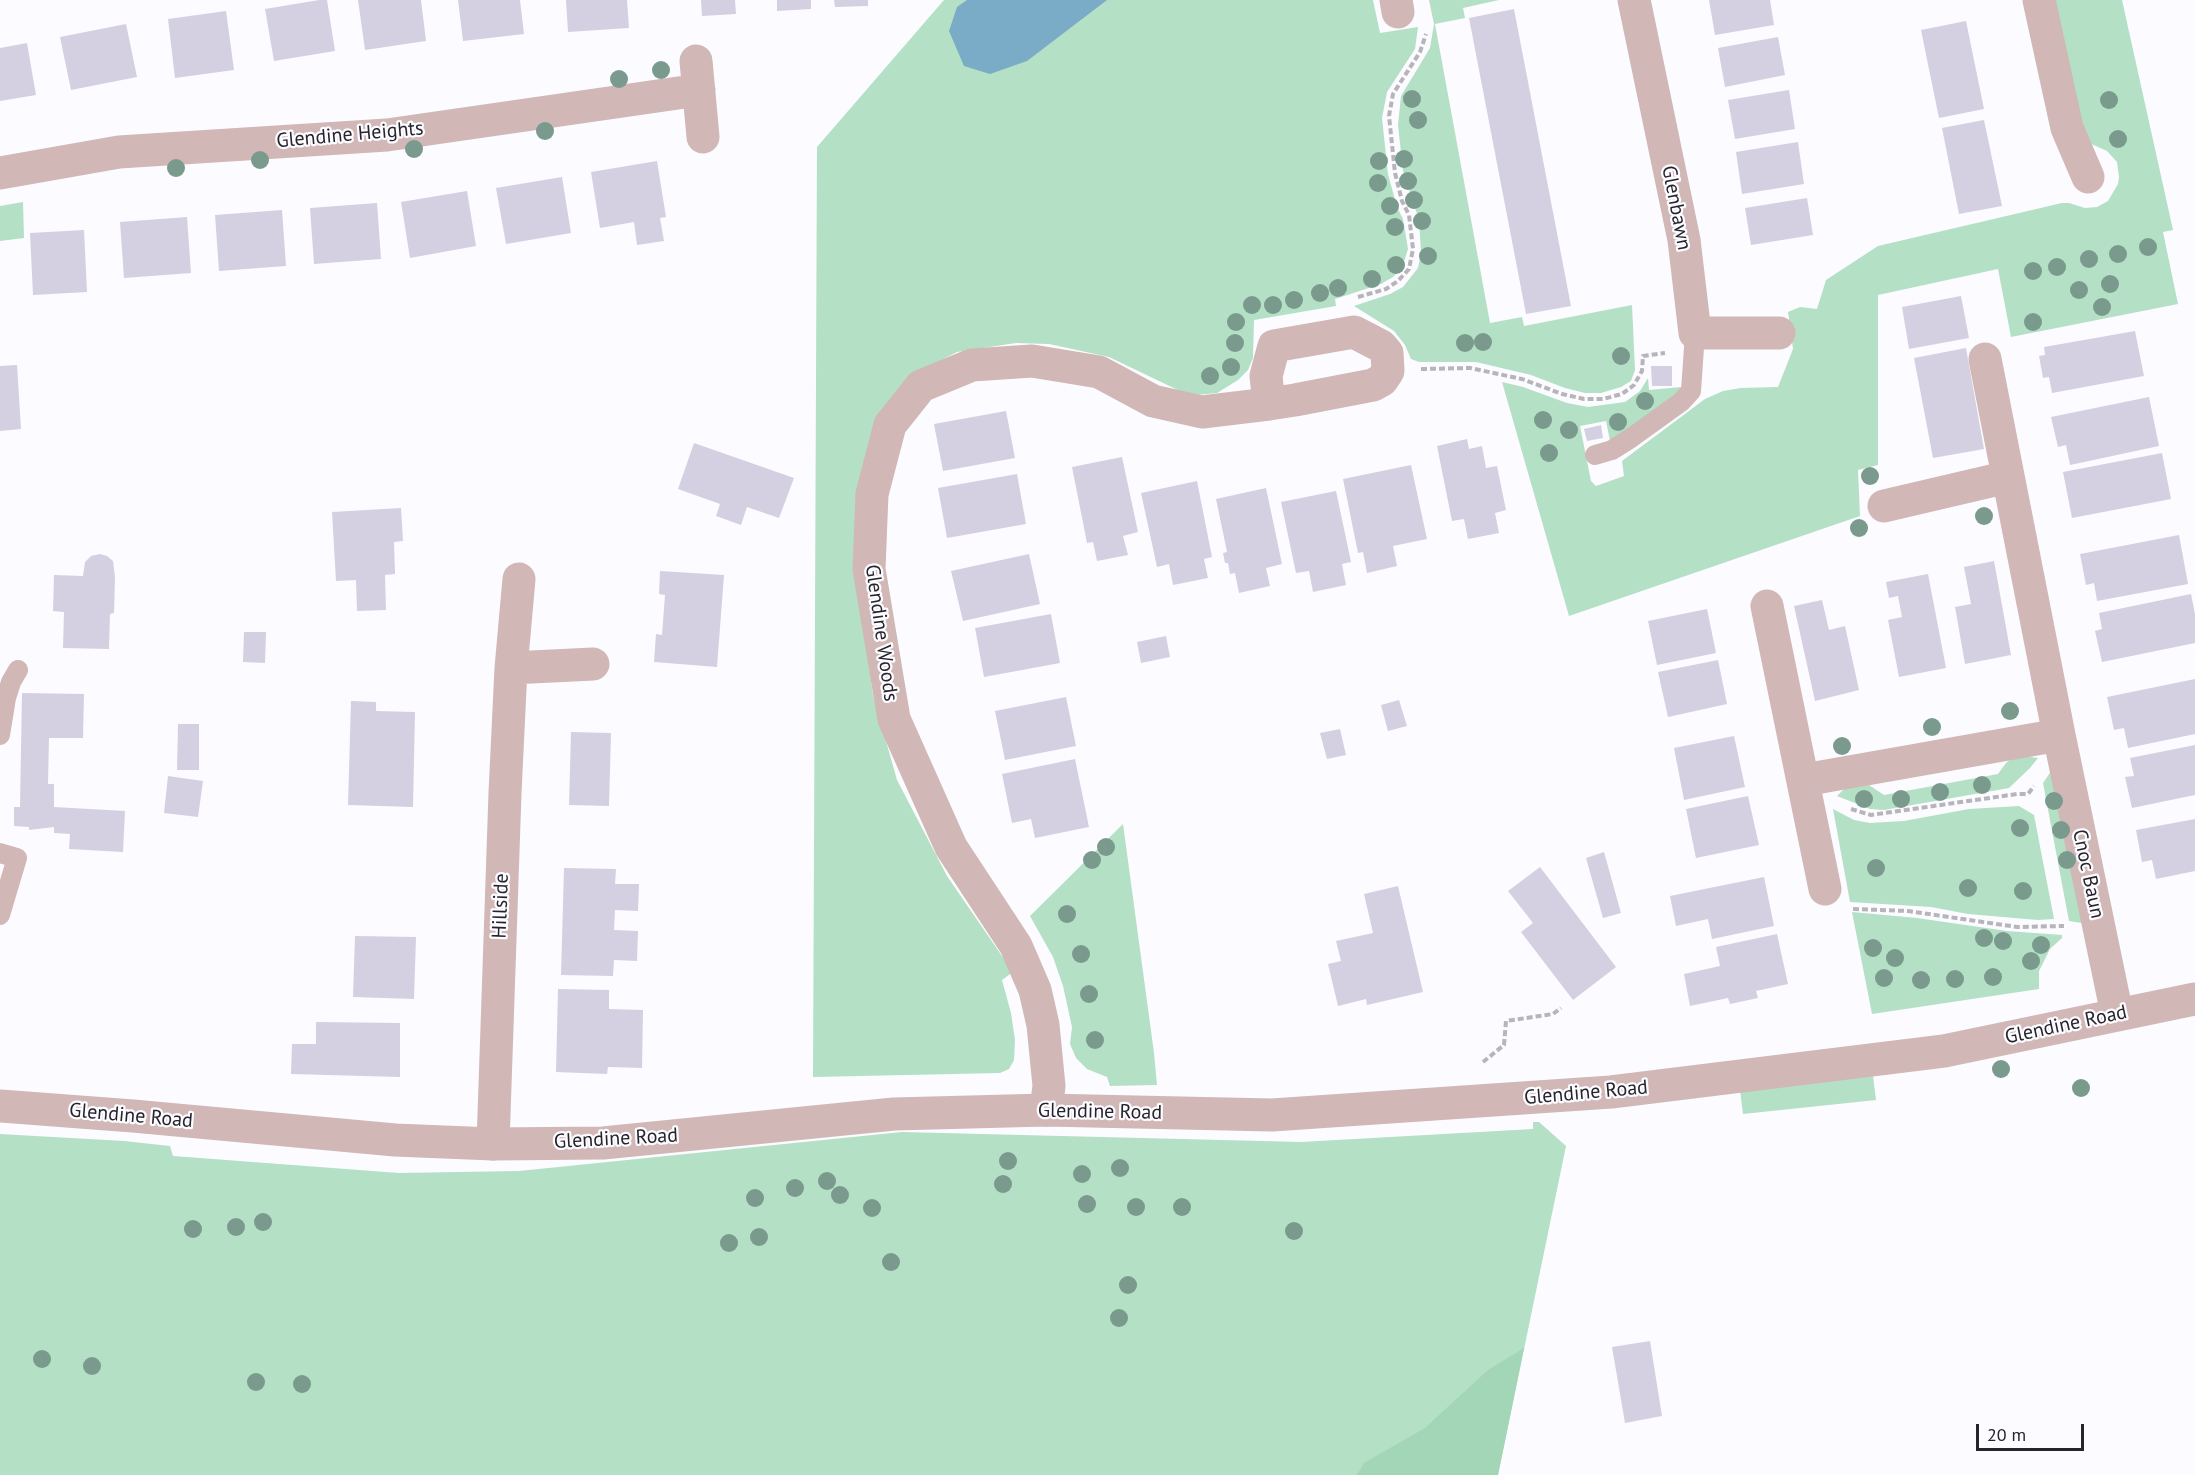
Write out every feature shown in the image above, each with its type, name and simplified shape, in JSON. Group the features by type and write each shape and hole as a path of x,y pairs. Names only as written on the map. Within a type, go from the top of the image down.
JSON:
{"street":[{"name":"Glenbawn","path":"1634,0 1684,240 1695,333"},
{"path":"2039,0 2067,128 2088,177"},
{"name":"Glendine Heights","path":"0,173 119,152 387,135 698,76 703,136"},
{"path":"1269,404 1266,376 1274,346 1354,332 1381,346 1386,353 1388,371"},
{"path":"1695,333 1779,333"},
{"name":"Cnoc Baun","path":"1985,359 2117,1014"},
{"name":"Glendine Woods","path":"1046,1110 1049,1086 1043,1025 1035,990 1016,946 951,847 894,719 869,569 872,494 890,425 921,386 972,365 1032,361 1099,372 1154,401 1202,412 1269,404 1373,386 1382,380 1388,371"},
{"path":"1884,506 2008,477"},
{"name":"Hillside","path":"493,1144 511,668 519,579"},
{"path":"1767,606 1809,779 1825,889"},
{"path":"511,668 593,664"},
{"path":"1809,779 2061,741"},
{"name":"Glendine Road","path":"0,1106 395,1140 493,1144 603,1143 894,1114 1046,1110 1272,1115 1611,1092 1944,1052 2195,999"}],"lane":[{"path":"1595,455 1612,450 1631,438 1681,402 1691,391 1695,333"},
{"path":"0,735 6,698 18,670"},
{"path":"0,853 17,858 0,915"}],"path":[{"path":"1350,332 1344,301 1386,289 1398,281 1409,268 1413,249 1409,215 1402,201 1395,173 1389,116 1393,94 1420,52 1426,36 1426,25 1397,6"},
{"path":"1388,371 1470,368 1522,379 1562,394 1584,399 1604,399 1622,394 1634,385 1642,371 1643,356 1674,352 1695,333"},
{"path":"1809,779 1845,807 1872,815 2028,794 2061,741"},
{"path":"1483,1062 1504,1045 1506,1021 1553,1014 1561,1008"}],"green space":[{"path":"944,0 1373,0 1380,33 1418,27 1415,49 1387,92 1382,118 1388,174 1397,207 1403,219 1408,249 1402,268 1393,277 1381,284 1335,299 1336,306 1254,320 1253,358 1248,370 1238,380 1217,393 1196,395 1182,392 1109,357 1049,344 1016,343 957,352 922,370 887,407 861,606 873,695 897,780 947,876 1013,972 1002,980 1011,1013 1015,1040 1014,1060 1009,1069 1000,1073 813,1077 817,147"},
{"path":"1429,0 1499,0 1463,8 1465,18 1435,24 1490,323 1522,317 1524,326 1632,305 1635,370 1631,381 1621,387 1601,393 1585,393 1531,375 1476,362 1419,362 1411,359 1405,345 1394,331 1354,306 1390,294 1403,287 1418,268 1421,252 1419,220 1403,171 1398,125 1401,96 1430,48 1434,24"},
{"path":"2049,0 2122,0 2173,230 2163,232 2178,304 2011,337 1998,269 1878,295 1878,465 1858,470 1860,516 1569,616 1502,382 1567,403 1588,407 1625,402 1640,391 1648,378 1649,390 1681,387 1676,395 1628,431 1610,441 1606,421 1580,426 1591,481 1596,486 1624,476 1622,461 1705,399 1723,391 1741,388 1778,387 1793,349 1788,312 1800,307 1817,309 1826,280 1878,246 2062,203 2085,208 2097,207 2108,201 2118,184 2117,162 2107,151 2087,142"},
{"path":"23,202 24,238 0,241 0,206"},
{"path":"2014,757 2038,758 2009,788 1884,810 1870,809 1837,796 1844,789 1869,785 1884,795 1998,774"},
{"path":"2054,767 2088,924 2069,921 2043,783"},
{"path":"2019,806 2034,815 2054,919 2038,920 1968,914 1931,907 1850,902 1833,809 1854,820 1870,823 1904,821 1969,809"},
{"path":"1123,824 1157,1085 1110,1086 1107,1077 1087,1069 1076,1058 1070,1044 1072,1027 1063,986 1053,957 1030,916"},
{"path":"1852,912 1917,918 2007,931 2062,935 2062,938 2050,949 2039,971 2039,989 1872,1014"},
{"path":"1873,1076 1876,1100 1743,1114 1740,1090"},
{"path":"1533,1122 1539,1122 1566,1146 1498,1475 0,1475 0,1134 124,1141 170,1146 173,1156 399,1173 519,1171 902,1132 1301,1142 1533,1129"},
{"path":"1524,1348 1498,1475 1357,1475 1364,1463 1425,1428 1488,1370"}],"water":[{"path":"967,0 1107,0 1027,61 990,74 964,66 949,31 957,7"}],"building":[{"path":"327,0 335,51 274,61 265,9"},
{"path":"358,0 421,0 426,41 365,50"},
{"path":"458,0 520,0 524,34 463,41"},
{"path":"566,0 627,0 629,28 568,32"},
{"path":"701,0 735,0 736,14 702,16"},
{"path":"777,0 811,0 811,9 777,11"},
{"path":"834,0 868,0 868,6 835,7"},
{"path":"1709,0 1770,0 1774,25 1715,35"},
{"path":"1514,9 1571,306 1526,314 1469,18"},
{"path":"226,11 234,70 175,78 168,19"},
{"path":"1966,21 1984,109 1939,118 1921,30"},
{"path":"126,24 137,77 71,90 60,37"},
{"path":"1778,37 1785,75 1725,87 1718,48"},
{"path":"27,43 36,95 0,101 0,48"},
{"path":"1789,90 1795,129 1735,139 1728,100"},
{"path":"1984,120 2002,206 1959,214 1942,128"},
{"path":"1798,142 1804,184 1742,194 1736,152"},
{"path":"657,161 666,217 660,218 664,241 637,245 634,222 600,228 591,172"},
{"path":"562,177 571,233 506,244 496,188"},
{"path":"467,191 476,246 410,258 401,202"},
{"path":"1807,198 1813,235 1751,245 1745,208"},
{"path":"377,203 381,259 314,264 310,208"},
{"path":"282,210 286,266 219,271 215,215"},
{"path":"187,217 191,273 124,278 120,222"},
{"path":"84,230 87,292 33,295 30,233"},
{"path":"1961,296 1969,338 1909,349 1902,307"},
{"path":"2135,331 2144,376 2052,393 2049,377 2043,378 2039,356 2045,355 2044,347"},
{"path":"1966,348 1984,449 1933,458 1914,358"},
{"path":"17,365 21,429 0,431 0,366"},
{"path":"1651,366 1672,366 1672,386 1652,386"},
{"path":"2149,397 2159,446 2070,465 2066,445 2058,447 2051,417"},
{"path":"1006,411 1015,458 943,471 934,424"},
{"path":"1601,425 1603,438 1587,441 1584,429"},
{"path":"1467,439 1469,449 1482,446 1486,468 1497,466 1506,510 1495,513 1499,533 1468,539 1464,519 1452,521 1437,446"},
{"path":"694,443 794,478 779,518 747,507 741,525 716,516 720,504 678,489"},
{"path":"2162,453 2171,499 2072,518 2063,472"},
{"path":"1122,457 1138,532 1123,536 1128,555 1097,561 1093,542 1087,543 1072,467"},
{"path":"1411,465 1427,539 1393,546 1397,566 1367,573 1363,552 1358,553 1343,479"},
{"path":"1017,474 1026,524 947,538 938,488"},
{"path":"1197,481 1212,557 1204,559 1208,578 1173,585 1169,564 1157,567 1141,493"},
{"path":"1266,488 1282,564 1266,568 1270,586 1239,593 1235,573 1230,574 1228,563 1225,563 1223,553 1227,552 1216,499"},
{"path":"1336,491 1351,562 1342,564 1346,585 1313,592 1309,571 1296,573 1281,502"},
{"path":"401,508 403,541 394,542 395,574 385,575 386,610 357,611 356,580 336,581 332,512"},
{"path":"2179,535 2188,584 2097,601 2094,583 2086,585 2080,554"},
{"path":"100,554 113,561 115,577 114,613 110,614 109,649 63,648 64,612 53,611 54,575 83,576 85,562 91,556"},
{"path":"1029,554 1040,604 963,621 951,571"},
{"path":"1994,561 2011,655 1965,664 1955,607 1971,604 1964,567"},
{"path":"660,571 724,575 717,667 654,662 656,634 662,635 665,595 659,594"},
{"path":"1928,574 1946,668 1899,677 1888,620 1902,617 1898,596 1889,598 1886,582"},
{"path":"2191,594 2195,614 2195,643 2102,662 2095,631 2102,629 2099,613"},
{"path":"1822,600 1829,630 1845,626 1859,690 1815,701 1794,606"},
{"path":"1707,609 1716,653 1657,665 1648,621"},
{"path":"1051,614 1060,663 984,677 975,628"},
{"path":"244,632 266,632 265,663 243,662"},
{"path":"1166,636 1170,657 1141,663 1137,642"},
{"path":"1718,660 1727,704 1668,717 1658,672"},
{"path":"2195,679 2195,734 2128,748 2124,728 2114,730 2107,697"},
{"path":"22,693 84,694 83,738 49,738 48,784 54,784 54,807 125,811 123,852 69,849 70,834 54,833 54,827 29,830 29,827 14,826 14,807 20,807"},
{"path":"1066,697 1076,746 1005,760 995,711"},
{"path":"1399,700 1407,726 1388,731 1381,705"},
{"path":"351,701 376,702 376,711 415,712 413,807 348,805"},
{"path":"178,724 199,724 199,770 177,770"},
{"path":"1340,729 1346,755 1327,759 1320,733"},
{"path":"571,732 611,733 609,806 569,805"},
{"path":"1734,736 1745,787 1684,800 1674,748"},
{"path":"2195,745 2195,795 2132,808 2125,777 2134,776 2130,758"},
{"path":"1075,759 1089,827 1035,838 1031,819 1012,823 1002,774"},
{"path":"168,776 203,781 198,817 164,813"},
{"path":"1748,796 1759,845 1696,858 1686,809"},
{"path":"2195,819 2195,871 2156,879 2152,860 2142,862 2136,830"},
{"path":"1604,852 1621,913 1603,918 1586,858"},
{"path":"1540,867 1616,967 1573,1000 1521,932 1533,923 1508,891"},
{"path":"564,868 616,869 615,884 639,884 638,911 615,910 614,930 638,931 637,961 614,960 613,976 561,975"},
{"path":"1764,877 1774,926 1712,939 1708,919 1676,926 1670,896"},
{"path":"1398,886 1423,992 1367,1005 1366,999 1338,1006 1328,964 1341,961 1336,941 1373,933 1364,894"},
{"path":"1777,934 1788,984 1756,991 1758,998 1730,1004 1728,998 1690,1006 1684,974 1720,966 1716,947"},
{"path":"355,936 416,937 414,999 353,997"},
{"path":"558,989 609,990 609,1009 643,1010 642,1068 608,1067 607,1074 556,1072"},
{"path":"316,1022 400,1023 400,1077 291,1074 292,1044 316,1044"},
{"path":"1650,1341 1662,1416 1625,1423 1612,1347"}]}
